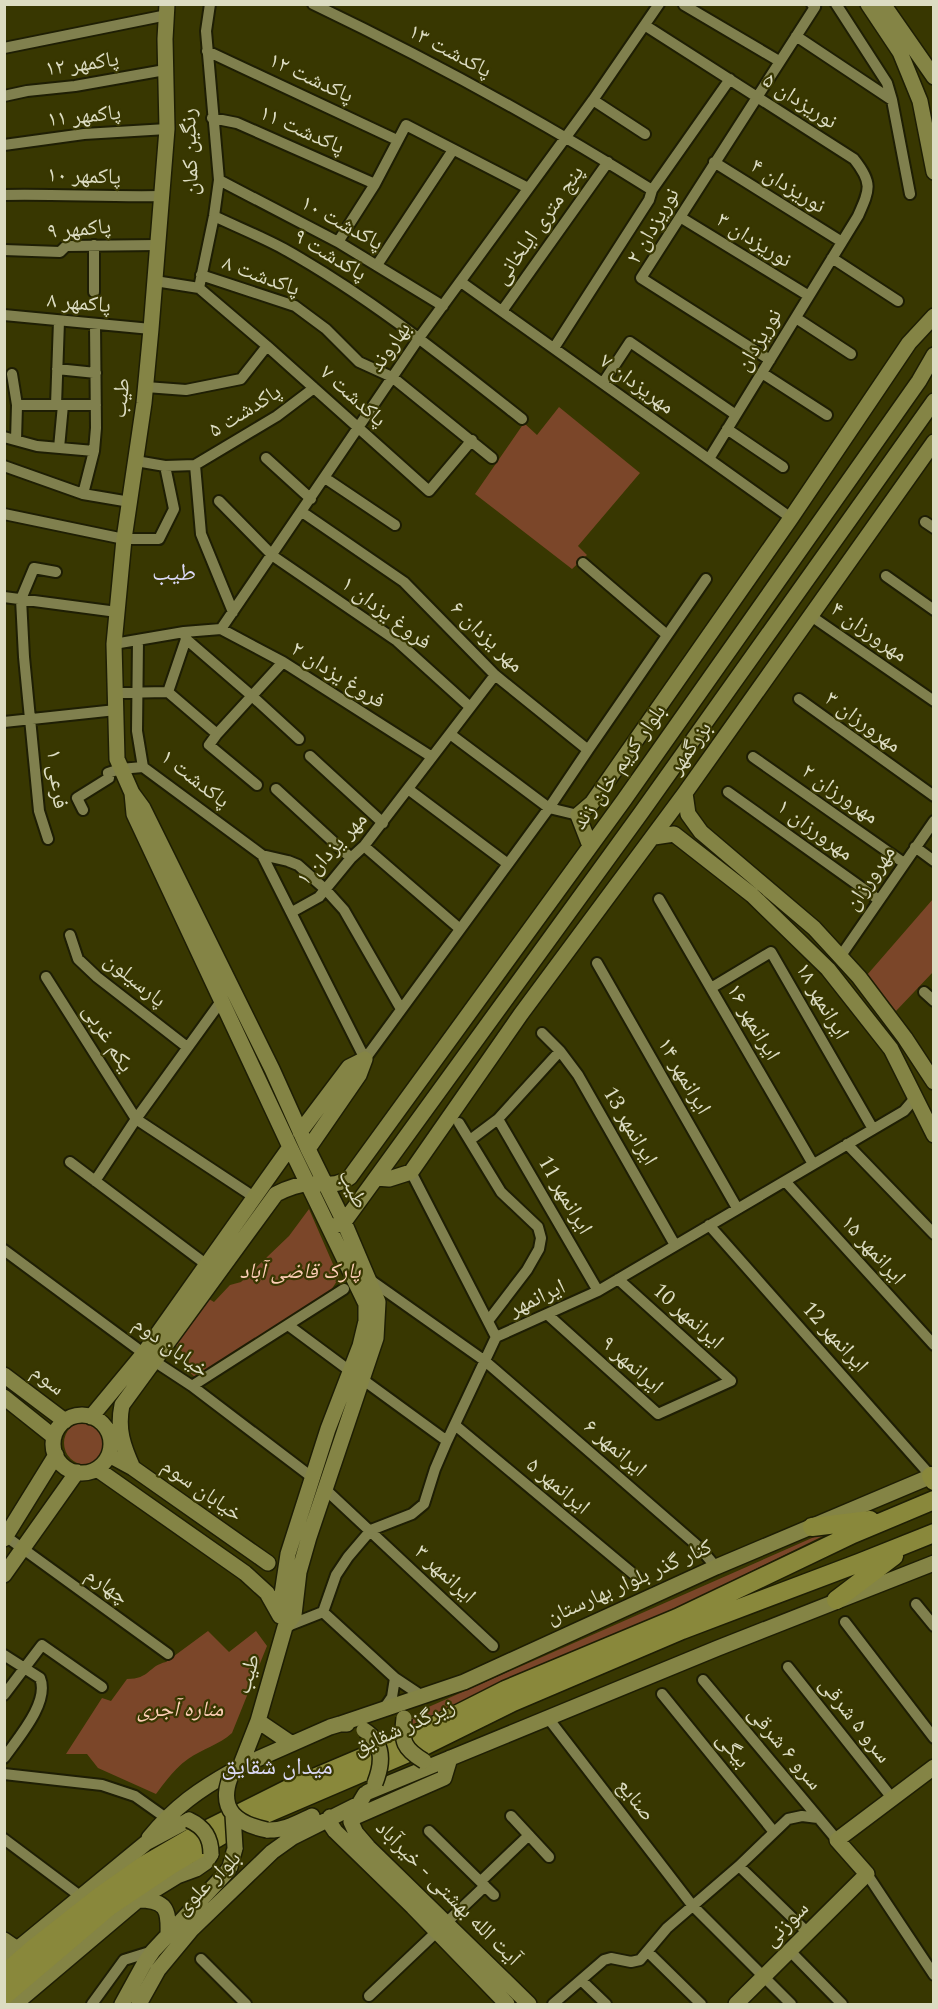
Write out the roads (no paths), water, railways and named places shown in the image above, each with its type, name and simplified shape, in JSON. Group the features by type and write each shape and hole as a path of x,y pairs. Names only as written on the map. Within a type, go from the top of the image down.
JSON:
{"main road":[{"path":"868,4 900,52 920,101 933,172"},
{"path":"883,4 933,77"},
{"name":"طیب","path":"167,10 165,39 167,129 155,282 146,387 124,539 114,644 117,759 132,793 143,808 228,996 290,1147 366,1304 366,1321 356,1375 325,1489 302,1534 288,1554 282,1621 258,1721 234,1772"},
{"path":"590,846 578,815 592,803 791,518 909,343 933,316"},
{"name":"بلوار کریم خان زند","path":"352,1175 590,846 912,391 933,356"},
{"name":"بلوار کریم خان زند","path":"344,1222 641,813 933,401"},
{"name":"بزرگمهر","path":"933,442 686,794 688,814 701,832 814,928 859,977 898,1029 933,1082"},
{"path":"133,1468 120,1434 119,1420 122,1405 149,1357 212,1269 276,1194 287,1188 308,1184 342,1184 352,1175 354,1183 361,1188 411,1172 455,1117 557,964 686,794"},
{"path":"654,837 674,834 757,900 828,969 891,1049 916,1096 933,1136"},
{"path":"757,900 766,887"},
{"path":"507,995 557,964"},
{"name":"طیب","path":"228,996 304,1126 308,1149 344,1222 378,1302 376,1338 328,1429 313,1478 302,1534 294,1615 282,1621"},
{"path":"320,1131 313,1131 309,1126 304,1126 349,1067 365,1059"},
{"path":"308,1149 359,1075 365,1059"},
{"path":"212,1269 254,1197 290,1147"},
{"path":"330,1228 344,1222"},
{"path":"91,1417 149,1357"},
{"name":"سوم","path":"4,1375 64,1421"},
{"name":"سوم","path":"4,1397 54,1437"},
{"path":"73,1417 91,1417 100,1421 110,1436 109,1455 97,1469 87,1473 68,1469 56,1455 54,1437 64,1421 73,1417"},
{"path":"5,1537 56,1455"},
{"name":"خیابان سوم","path":"109,1455 133,1468 192,1512 268,1563"},
{"name":"خیابان سوم","path":"97,1469 245,1573 267,1593 282,1621"},
{"path":"4,1575 77,1472"},
{"name":"کنار گذر بلوار بهارستان","path":"340,1724 464,1682 716,1567 933,1477"},
{"path":"812,1527 895,1516 933,1500"},
{"path":"180,1526 192,1512"},
{"name":"زیرگذر شقایق","path":"4,1974 117,1884 144,1865 194,1836 288,1789 420,1733 505,1689 677,1618 895,1516"},
{"path":"836,1600 926,1536"},
{"name":"زیرگذر شقایق","path":"4,1996 110,1906 156,1874 211,1848 247,1822 422,1747 523,1698 682,1630 926,1536"},
{"path":"245,1573 288,1554"},
{"path":"234,1772 226,1796 233,1815 246,1825 276,1831 369,1790 836,1600 905,1576 933,1563"},
{"path":"427,1694 404,1718 402,1734 405,1746 413,1755 424,1761 435,1762 450,1758"},
{"path":"258,1721 292,1744"},
{"path":"4,1960 11,1945 80,1896 146,1842 185,1800 234,1772 292,1744 340,1724 364,1730 375,1739 381,1753 381,1765 369,1790"},
{"name":"آیت الله بهشتی - خیرآباد","path":"450,1758 444,1778 367,1811 355,1817 351,1822 356,1833 441,1926 507,2004"},
{"path":"867,1875 837,1840 933,1767"},
{"name":"بلوار علوی","path":"139,2004 158,1970 192,1929 272,1852 293,1837 358,1804 369,1790"},
{"name":"بلوار علوی","path":"122,2004 153,1951 230,1867 235,1848 233,1815"},
{"name":"آیت الله بهشتی - خیرآباد","path":"330,1817 335,1831 529,2004"},
{"path":"15,2004 138,1900 177,1876 196,1869 206,1862 211,1848 208,1835 202,1828 189,1821 146,1842"},
{"name":"سوزنی","path":"736,2004 867,1875"},
{"path":"138,1900 156,1902 166,1910 169,1918 168,1934"}],"street":[{"name":"رنگین کمان","path":"199,288 219,180 207,51 206,31 210,4"},
{"name":"پاکدشت ۱۳","path":"313,4 406,49 566,136 652,190"},
{"name":"بهاروند","path":"222,628 419,338 646,26 659,4"},
{"path":"836,4 886,83 892,100 910,194"},
{"path":"684,5 779,61"},
{"name":"نوریزدان ۲","path":"770,360 641,278 813,6"},
{"path":"4,48 167,10"},
{"name":"نوریزدان ۵","path":"646,26 854,159 866,174 868,195 842,242"},
{"path":"796,36 892,100"},
{"name":"پاکدشت ۱۲","path":"207,51 397,140"},
{"name":"پاکمهر ۱۲","path":"4,96 165,70"},
{"path":"554,348 649,200 652,190 730,79"},
{"path":"592,100 645,134"},
{"name":"پاکدشت ۱۱","path":"212,118 237,123 375,184"},
{"path":"339,242 375,184 406,125 528,188"},
{"name":"پاکمهر ۱۱","path":"4,145 84,134 167,129"},
{"path":"377,265 453,150"},
{"name":"پنج متری ایلخانی","path":"502,311 608,162"},
{"name":"نوریزدان ۴","path":"714,162 842,242"},
{"name":"پاکدشت ۱۰","path":"219,180 339,242 443,306"},
{"name":"پاکمهر ۱۰","path":"4,195 162,196"},
{"name":"پاکدشت ۹","path":"214,216 283,248 350,289 419,338 522,419"},
{"name":"نوریزدان ۳","path":"680,217 809,296"},
{"name":"نوریزدان","path":"709,459 842,242"},
{"path":"94,245 94,292"},
{"name":"پاکمهر ۹","path":"4,250 60,252 66,246 158,245"},
{"path":"832,258 898,301"},
{"name":"پاکدشت ۸","path":"201,275 295,306 326,329 359,362 392,377 492,458"},
{"path":"155,282 199,288"},
{"name":"مهریزدان ۷","path":"460,282 791,518"},
{"name":"پاکدشت ۷","path":"199,288 429,491 472,440"},
{"name":"پاکمهر ۸","path":"4,315 151,328"},
{"path":"796,318 851,354"},
{"path":"59,321 57,369 60,405 59,448"},
{"path":"83,494 94,452 96,324"},
{"path":"603,383 630,342 736,415"},
{"path":"146,387 186,390 241,379 267,346"},
{"path":"57,369 96,372"},
{"path":"762,373 827,415"},
{"path":"12,374 17,405 16,440"},
{"name":"پاکدشت ۵","path":"195,465 277,416 314,388"},
{"path":"17,405 96,405"},
{"path":"728,429 783,467"},
{"path":"4,437 37,446 94,452"},
{"path":"266,458 311,499"},
{"path":"136,461 165,466 195,465 201,534 233,612"},
{"path":"4,466 83,494 130,502"},
{"path":"4,514 124,539 159,539 174,509 165,466"},
{"path":"325,478 396,525"},
{"name":"فروغ یزدان ۱","path":"219,501 273,556 397,641 470,707"},
{"name":"مهر یزدان ۶","path":"302,512 404,582 495,675 588,750"},
{"path":"583,564 667,635"},
{"name":"فرعی ۱","path":"48,839 39,811 21,599 34,568 56,572"},
{"path":"886,576 933,610"},
{"path":"365,1059 549,808 706,579"},
{"path":"4,597 117,612"},
{"name":"مهرورزان ۴","path":"811,616 933,701"},
{"path":"114,644 185,636 222,628"},
{"name":"فروغ یزدان ۲","path":"222,628 283,663 432,757"},
{"path":"168,692 185,636"},
{"path":"185,636 298,740"},
{"name":"پاکدشت ۱","path":"138,640 137,731 143,767 262,855 288,861 298,866 326,890 345,910 401,1009"},
{"path":"257,785 209,745 283,663"},
{"name":"مهر یزدان ۱","path":"365,1059 292,912 319,897 351,858 364,846 495,675"},
{"path":"115,693 168,692 217,734"},
{"name":"مهرورزان ۳","path":"799,699 933,796"},
{"path":"4,722 116,710"},
{"path":"450,734 549,808 578,815"},
{"path":"310,756 383,823"},
{"name":"مهرورزان ۲","path":"753,757 904,863"},
{"path":"83,810 77,798 109,778 108,773 120,769 143,767"},
{"path":"276,789 351,858"},
{"path":"408,789 508,864"},
{"name":"مهرورزان ۱","path":"728,792 879,900"},
{"name":"مهرورزان","path":"840,957 933,821"},
{"path":"364,846 460,929"},
{"path":"915,847 933,861"},
{"path":"262,855 292,912"},
{"name":"ایرانمهر ۱۶","path":"659,899 813,1164"},
{"name":"پارسیلون","path":"70,935 78,959 97,977 187,1047"},
{"name":"ایرانمهر ۱۸","path":"711,988 771,952 873,1129"},
{"name":"ایرانمهر ۱۴","path":"597,963 737,1208"},
{"name":"یکم غربی","path":"46,977 136,1119"},
{"path":"924,992 933,1001"},
{"path":"95,1181 187,1047 228,996"},
{"name":"ایرانمهر 13","path":"542,1033 560,1051 578,1075 675,1245"},
{"path":"470,1140 498,1119 560,1051"},
{"name":"ایرانمهر","path":"323,1612 336,1575 370,1530 412,1514 424,1504 447,1441 496,1337 598,1291 904,1111 916,1096"},
{"path":"455,1117 501,1192 538,1227 541,1238 539,1249 527,1270 488,1321"},
{"path":"136,1119 254,1197"},
{"name":"ایرانمهر 11","path":"498,1119 598,1291"},
{"path":"847,1144 933,1234"},
{"path":"70,1162 212,1269"},
{"path":"411,1172 496,1337"},
{"name":"ایرانمهر ۱۵","path":"785,1181 933,1345"},
{"name":"ایرانمهر 12","path":"709,1225 933,1477"},
{"name":"خیابان دوم","path":"4,1250 192,1386 313,1478"},
{"name":"ایرانمهر ۶","path":"369,1279 485,1361 699,1547 716,1567"},
{"name":"ایرانمهر 10","path":"618,1279 731,1381"},
{"path":"192,1386 344,1289"},
{"name":"ایرانمهر ۹","path":"547,1314 658,1414 731,1381"},
{"path":"288,1325 447,1441"},
{"name":"ایرانمهر ۵","path":"454,1425 637,1576"},
{"name":"ایرانمهر ۳","path":"325,1489 493,1646"},
{"name":"چهارم","path":"5,1537 168,1654"},
{"path":"916,1604 933,1626"},
{"path":"282,1621 323,1612 395,1678 427,1694"},
{"path":"845,1622 933,1738"},
{"path":"4,1695 42,1645 102,1687"},
{"path":"4,1655 40,1678 42,1696 33,1716 4,1758"},
{"name":"سرو ۵ شرقی","path":"788,1667 892,1798"},
{"path":"383,1710 392,1697 395,1678"},
{"name":"سرو ۶ شرقی","path":"703,1680 837,1840"},
{"name":"بیگی","path":"662,1694 774,1832"},
{"name":"صنایع","path":"548,1718 692,1905 791,2004"},
{"path":"4,1774 102,1785 135,1796 166,1818"},
{"path":"511,1816 549,1857"},
{"path":"553,2004 604,1960 610,1958 636,1961 648,1952 667,1928 739,1866 788,1819 802,1816 818,1818"},
{"path":"429,1831 494,1895"},
{"path":"369,1996 483,1884 528,1836"},
{"path":"4,1839 80,1896"},
{"path":"739,1866 808,1933"},
{"path":"867,1875 933,1976"},
{"path":"92,2004 124,1960 153,1951"},
{"path":"790,1951 842,2004"},
{"path":"648,1952 701,2004"},
{"path":"201,1959 246,2004"},
{"path":"581,1980 606,2004"}],"district":[{"name":"طیب","path":"174,573"},
{"name":"میدان شقایق","path":"277,1767"}],"park label":[{"name":"پارک قاضی آباد","path":"300,1271"},
{"name":"مناره آجری","path":"180,1709"}]}
